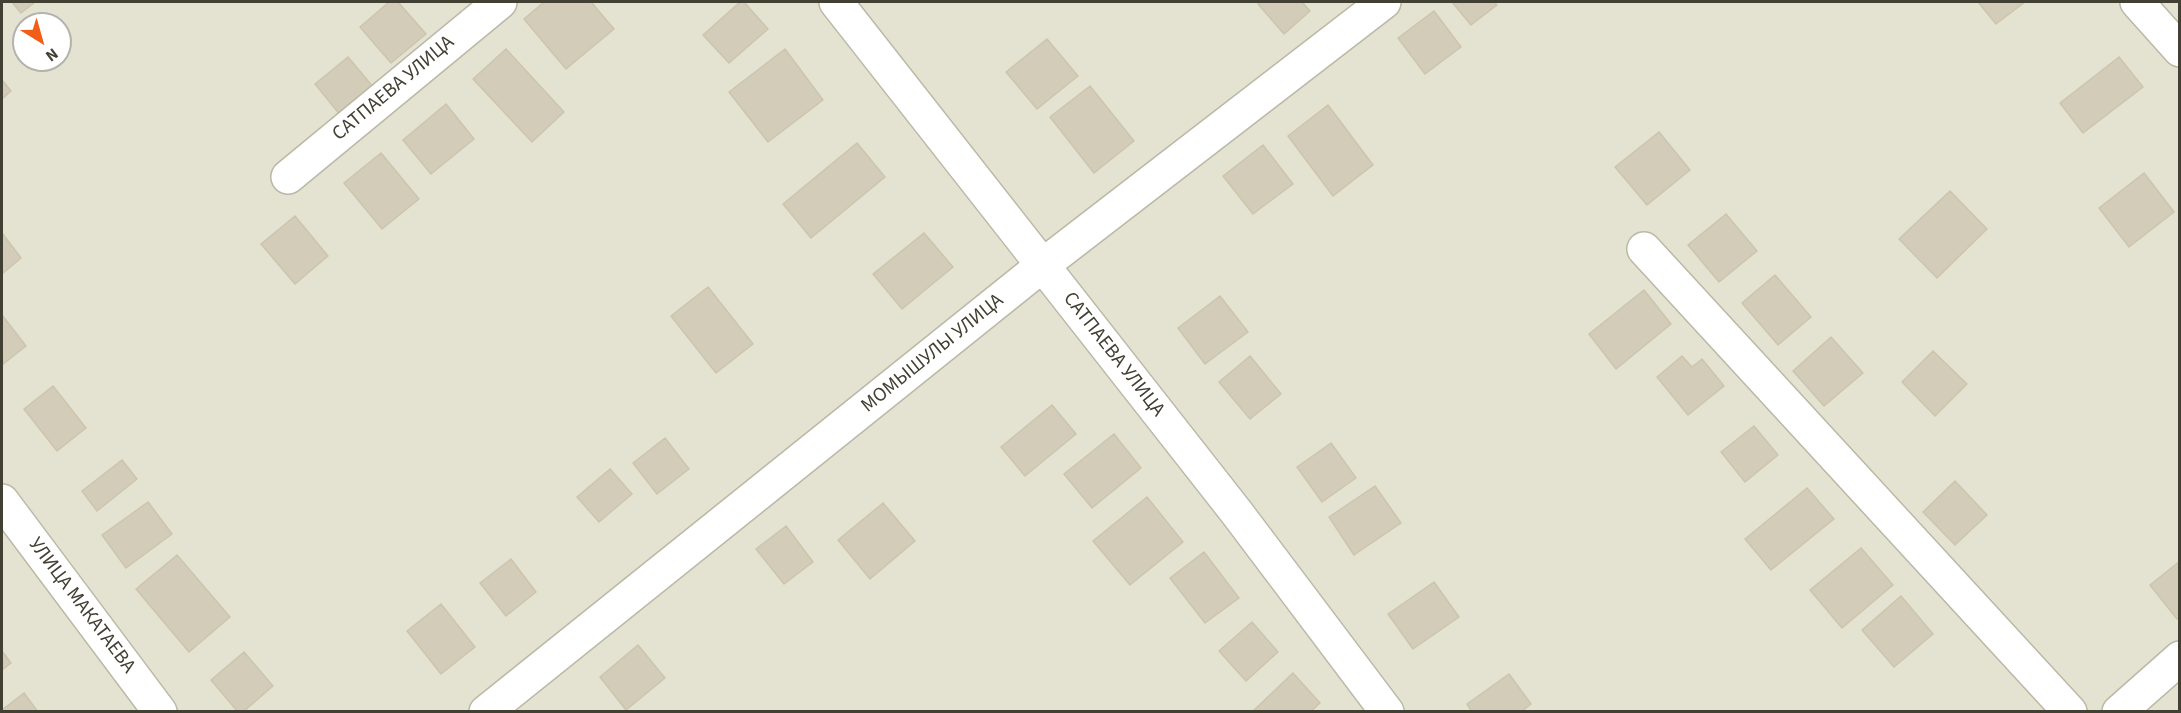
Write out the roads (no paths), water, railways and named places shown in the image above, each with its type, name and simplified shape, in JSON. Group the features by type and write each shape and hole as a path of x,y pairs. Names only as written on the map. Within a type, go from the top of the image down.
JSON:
{"street":[{"name":"САТПАЕВА УЛИЦА","path":"288,177 500,2"},
{"name":"САТПАЕВА УЛИЦА","path":"836,2 1237,513 1387,711"},
{"name":"МОМЫШУЛЫ УЛИЦА","path":"486,711 1043,265 1384,2"},
{"path":"2137,2 2180,50"},
{"path":"1644,249 2070,711"},
{"name":"УЛИЦА МАКАТАЕВА","path":"2,501 160,711"},
{"path":"2119,711 2180,658"}]}
